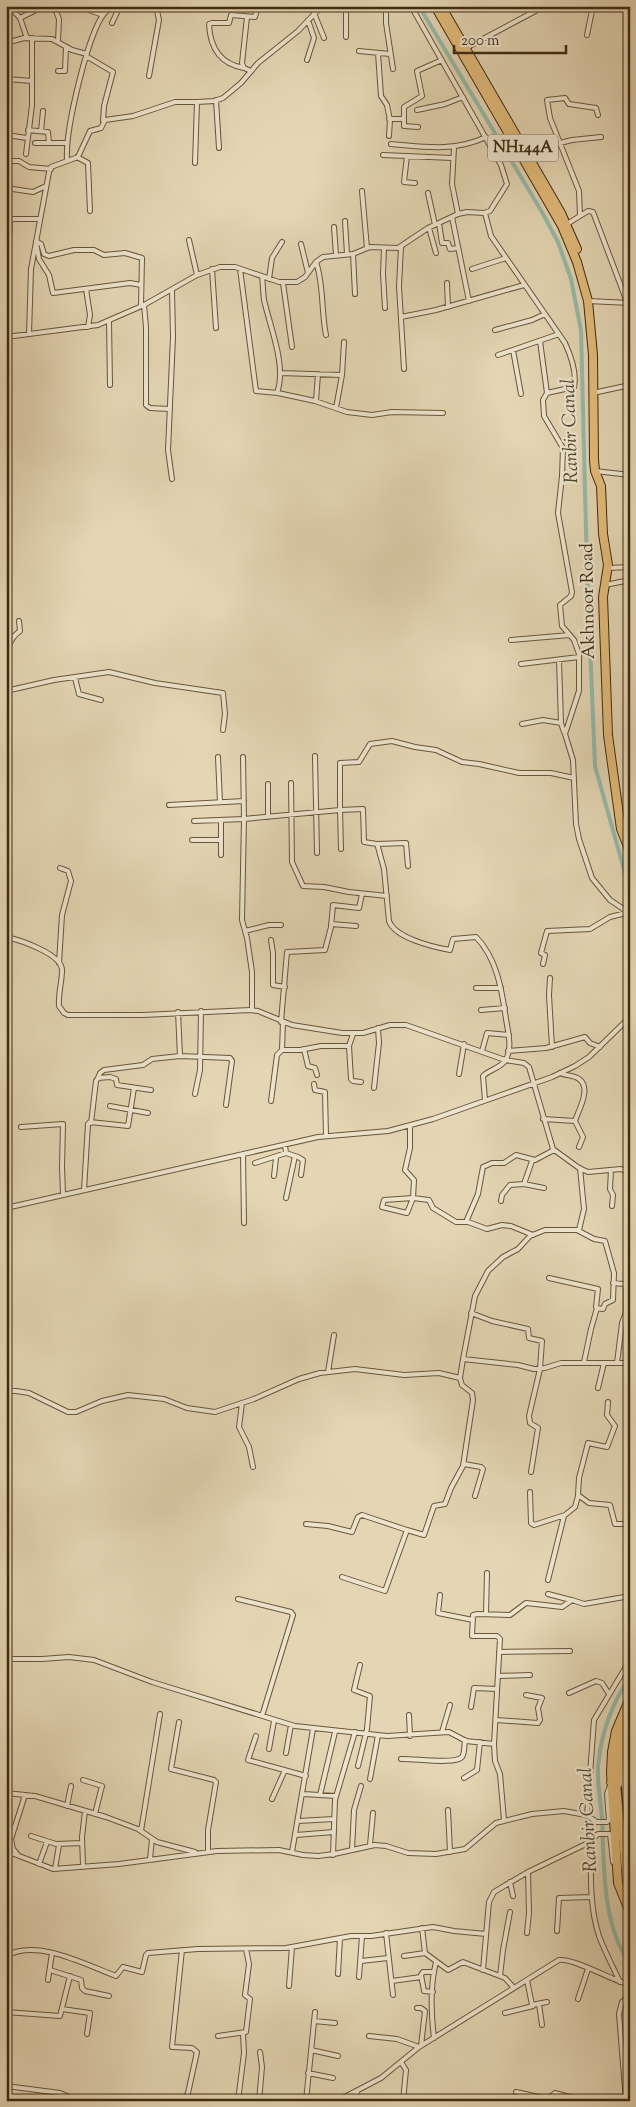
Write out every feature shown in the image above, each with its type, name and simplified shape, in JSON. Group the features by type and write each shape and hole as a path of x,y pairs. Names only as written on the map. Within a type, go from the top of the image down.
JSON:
{"highway":[{"name":"NH144A","path":"435,6 464,50 567,224 586,274 589,288 588,298"},
{"name":"NH144A","path":"441,6 464,50"},
{"name":"Akhnoor Road","path":"464,50 562,226 575,255 588,298 592,355 594,471 602,491 606,576 603,608 608,735 621,829 630,852"},
{"path":"614,1783 611,1760 615,1738 621,1716 630,1698"},
{"path":"629,1909 622,1895 618,1879 616,1838 611,1821 620,1744 630,1712"}],"main road":[{"path":"614,1783 629,1909"}],"street":[{"path":"9,6 20,18 29,38 32,105 26,154"},
{"path":"20,18 44,6"},
{"path":"54,6 59,19 58,41"},
{"path":"86,6 89,10 103,15"},
{"path":"67,160 67,143 86,55 103,15 115,6"},
{"path":"112,23 120,6"},
{"path":"149,76 159,20 156,6"},
{"path":"251,71 231,65 216,52 209,26 212,23 229,23 231,15 255,16 258,6"},
{"path":"104,121 133,116 175,102 216,100 229,94 251,71 322,6"},
{"path":"346,6 346,37"},
{"path":"386,6 386,23 393,69"},
{"path":"6,337 88,328 109,321 172,290 197,275 220,267 240,269 283,283 297,282 308,274 316,262 323,257 353,254 366,248 401,247 429,228 458,214 467,212 485,213 492,210 507,184 501,165 411,6"},
{"path":"587,35 593,7"},
{"path":"464,50 539,8 630,7"},
{"path":"314,13 324,38"},
{"path":"244,68 242,63 246,17"},
{"path":"307,60 314,36 308,20"},
{"path":"6,43 29,38 52,39 86,55 113,72 104,106 104,121 101,128 90,132 77,158"},
{"path":"58,71 65,71 66,47"},
{"path":"359,51 390,54"},
{"path":"378,53 381,96 387,104 389,136"},
{"path":"418,127 405,127 404,119 405,106 422,96 417,71 442,60"},
{"path":"6,79 32,81"},
{"path":"417,110 445,104 463,97"},
{"path":"580,216 579,191 550,118 547,99 565,98 569,104 596,108 598,116"},
{"path":"216,100 219,148"},
{"path":"195,163 197,102"},
{"path":"41,131 43,111"},
{"path":"389,119 404,119"},
{"path":"28,130 48,132 49,143"},
{"path":"6,135 28,138"},
{"path":"391,144 454,148 472,144 486,137"},
{"path":"525,152 601,137"},
{"path":"35,143 67,143"},
{"path":"454,148 452,158 453,194 458,214"},
{"path":"383,155 452,158"},
{"path":"407,156 404,181 415,183"},
{"path":"6,161 18,161 29,167 51,169 67,160 77,158 88,164 90,211"},
{"path":"29,334 31,269 39,220 51,169"},
{"path":"6,188 33,192 46,186"},
{"path":"362,191 366,248"},
{"path":"428,193 442,243 448,243 450,249 458,248"},
{"path":"567,224 588,211 593,212 628,303 588,298"},
{"path":"485,213 488,231 559,334 570,356 575,384 572,389 547,393"},
{"path":"452,217 469,301"},
{"path":"6,294 10,221 13,219 39,220"},
{"path":"345,221 348,254"},
{"path":"334,226 336,255"},
{"path":"429,228 436,253"},
{"path":"36,239 41,244 44,254 49,256 74,250 94,250 104,255 125,253 143,259 141,285 146,327 146,405 150,408 169,409"},
{"path":"36,239 39,259 49,275 53,293 130,283 141,285"},
{"path":"189,240 197,275"},
{"path":"269,279 271,261 282,242"},
{"path":"301,244 308,274"},
{"path":"401,247 398,286 404,369"},
{"path":"384,248 385,308"},
{"path":"353,254 355,294"},
{"path":"472,269 506,258"},
{"path":"316,262 320,274 326,335"},
{"path":"212,269 216,328"},
{"path":"240,269 255,390 316,401 347,412 372,415 392,412 443,413"},
{"path":"262,276 264,302 270,317 280,372 277,393"},
{"path":"283,283 292,347"},
{"path":"446,283 448,307"},
{"path":"400,317 448,307 524,285"},
{"path":"86,289 90,315 88,328"},
{"path":"172,290 173,337 168,450 172,479"},
{"path":"495,330 532,320 545,314"},
{"path":"109,321 110,384"},
{"path":"498,355 559,334"},
{"path":"540,341 547,393 543,400 544,416 562,448 562,476 558,513 572,592 571,596 560,605 560,612 562,626 574,640 579,657 580,691 565,734"},
{"path":"336,408 342,374 344,342"},
{"path":"513,350 521,394"},
{"path":"280,372 342,374"},
{"path":"316,401 318,374"},
{"path":"593,393 630,385"},
{"path":"594,471 630,475"},
{"path":"629,574 630,557"},
{"path":"606,576 629,574"},
{"path":"606,576 629,574"},
{"path":"19,621 19,632 14,635 8,646 6,666 7,691 54,680 109,672 156,683 221,692 224,695 223,730"},
{"path":"511,640 570,635"},
{"path":"521,664 579,657"},
{"path":"559,660 561,724 573,760 576,824 592,878 610,900 630,918"},
{"path":"75,678 79,694 101,700"},
{"path":"522,724 543,720 561,724"},
{"path":"341,849 340,763 358,762 370,744 385,741 436,750 462,762 519,773 551,773 574,778"},
{"path":"315,756 317,853"},
{"path":"218,757 220,802"},
{"path":"243,757 242,920 246,930 253,980 252,1010"},
{"path":"292,783 292,862 302,885 387,896"},
{"path":"268,784 268,817"},
{"path":"169,804 244,801"},
{"path":"194,821 220,821 364,809 364,842 377,844 406,842 408,866"},
{"path":"220,821 221,855"},
{"path":"192,840 221,840"},
{"path":"377,844 384,869 391,925 405,936 428,945 450,950 454,939 477,937 491,960 501,988 509,1035 506,1060 483,1075 485,1100"},
{"path":"60,868 68,871 70,881 62,915 59,963 62,971 59,1006 64,1013 68,1015 103,1016 252,1010 266,1013 282,1022 353,1034 398,1024 406,1025 506,1060 527,1064 543,1120 554,1150 580,1168 594,1172 621,1169 630,1173"},
{"path":"282,1050 287,952 325,950 333,905 359,908 362,894"},
{"path":"543,964 545,955 541,953 547,931 590,928 610,917 626,913"},
{"path":"331,924 356,926"},
{"path":"246,930 281,925"},
{"path":"6,937 35,947 59,963"},
{"path":"270,940 273,953 273,985 285,987"},
{"path":"550,978 552,1047"},
{"path":"476,988 501,988"},
{"path":"481,1010 505,1008"},
{"path":"195,1094 200,1070 201,1011"},
{"path":"178,1012 180,1056"},
{"path":"6,1208 326,1136 388,1131 410,1125 560,1073 582,1062 630,1017"},
{"path":"374,1088 379,1043 378,1028"},
{"path":"482,1051 487,1033 509,1035"},
{"path":"353,1034 349,1046 351,1080 361,1082"},
{"path":"508,1050 552,1047 585,1037 590,1043 600,1047"},
{"path":"459,1074 464,1044"},
{"path":"271,1101 277,1055 282,1050 321,1046 349,1046"},
{"path":"304,1049 308,1066 315,1068 317,1075"},
{"path":"84,1190 88,1125 91,1122 96,1081 104,1070 144,1065 152,1059 180,1056 232,1059 226,1105"},
{"path":"560,1073 577,1077 582,1082 583,1098 575,1121 582,1137 579,1148"},
{"path":"98,1078 110,1077 116,1079 117,1085 151,1090"},
{"path":"314,1084 315,1090 324,1092 326,1136"},
{"path":"91,1122 128,1126 134,1088"},
{"path":"110,1106 148,1113"},
{"path":"543,1120 575,1121"},
{"path":"21,1127 63,1124 62,1167 64,1194"},
{"path":"410,1125 410,1148 405,1170 414,1180 413,1198 407,1213 382,1208 384,1200 413,1198 429,1200 433,1208 456,1222 466,1222 487,1229 502,1225 511,1226 533,1235"},
{"path":"285,1145 286,1153"},
{"path":"524,1184 532,1161 554,1150"},
{"path":"255,1163 276,1158 286,1153 304,1160 301,1175"},
{"path":"243,1154 244,1223"},
{"path":"466,1222 478,1194 482,1168 492,1163 504,1163 516,1155 532,1161"},
{"path":"286,1198 295,1156"},
{"path":"274,1176 276,1158"},
{"path":"580,1168 584,1209 580,1230"},
{"path":"611,1170 612,1206"},
{"path":"502,1201 502,1195 510,1185 524,1184 544,1188"},
{"path":"306,1524 328,1526 352,1532 358,1517 362,1515 421,1536 424,1535 435,1505 445,1504 464,1464 473,1396 471,1391 462,1385 460,1378 471,1313 475,1296 488,1271 503,1257 518,1249 533,1235 554,1229 580,1230 594,1239 606,1241 613,1266 612,1302 606,1304 603,1309 598,1308"},
{"path":"549,1278 599,1290 596,1306 598,1308 591,1329 584,1362"},
{"path":"614,1283 626,1286 626,1312 622,1323 617,1363"},
{"path":"471,1313 492,1321 528,1328 529,1338 542,1341 540,1369 529,1416 530,1423 538,1428 531,1472"},
{"path":"328,1372 334,1334"},
{"path":"463,1359 540,1369 561,1363 630,1363"},
{"path":"598,1388 604,1363"},
{"path":"6,1391 29,1393 63,1411 72,1412 102,1401 128,1395 164,1399 187,1408 207,1411 222,1410 242,1404 299,1379 328,1372 355,1369 413,1375 439,1373 460,1378"},
{"path":"530,1492 532,1525 564,1516 575,1507 579,1478 588,1443 607,1447 615,1426 607,1415 608,1402"},
{"path":"242,1404 240,1429 249,1447 253,1467"},
{"path":"464,1464 483,1469 475,1496"},
{"path":"578,1496 594,1504 610,1505 615,1524 630,1524"},
{"path":"548,1580 564,1516"},
{"path":"342,1577 384,1591 407,1530"},
{"path":"486,1614 487,1573"},
{"path":"548,1594 584,1604 630,1596"},
{"path":"440,1595 438,1613 473,1620"},
{"path":"238,1599 291,1612 294,1615 262,1716"},
{"path":"504,1820 500,1774 495,1761 494,1744 499,1652 498,1636 471,1635 474,1614 510,1615 526,1603 562,1607 571,1600"},
{"path":"6,1604 7,1659 69,1657 94,1660 152,1682 291,1726 378,1735 410,1736 442,1732 451,1733 465,1740 494,1744"},
{"path":"499,1652 570,1651"},
{"path":"588,1816 594,1720 630,1660"},
{"path":"358,1766 366,1733 370,1696 354,1689 360,1665"},
{"path":"498,1676 530,1675"},
{"path":"569,1693 596,1681 602,1683 609,1694"},
{"path":"471,1706 474,1688 497,1689"},
{"path":"496,1720 538,1723 540,1720 538,1708 542,1698 526,1696"},
{"path":"442,1732 450,1705"},
{"path":"141,1831 160,1714"},
{"path":"409,1715 410,1736"},
{"path":"269,1749 274,1721"},
{"path":"179,1722 171,1769 216,1782 207,1836 208,1852"},
{"path":"286,1753 291,1726"},
{"path":"630,1727 624,1749 623,1765 624,1795 627,1813 630,1816"},
{"path":"292,1852 313,1729"},
{"path":"320,1795 335,1732"},
{"path":"333,1855 336,1796 355,1732"},
{"path":"370,1779 378,1735"},
{"path":"256,1736 248,1760 306,1776"},
{"path":"401,1759 440,1761 460,1759 463,1756 465,1740"},
{"path":"464,1778 477,1770 480,1742"},
{"path":"624,1749 630,1750"},
{"path":"272,1800 285,1770"},
{"path":"84,1780 102,1786 95,1814"},
{"path":"67,1806 71,1786"},
{"path":"352,1850 354,1810 361,1786"},
{"path":"6,1794 25,1795 125,1823 157,1842 197,1853"},
{"path":"303,1794 336,1796"},
{"path":"18,1855 13,1849 11,1839 25,1795"},
{"path":"448,1810 450,1852"},
{"path":"6,1854 18,1855 55,1869 150,1860 208,1852 279,1850 310,1856 333,1855 370,1845 381,1845 412,1854 450,1852 470,1846 491,1826 504,1820 532,1814 560,1810 588,1816 598,1822 611,1821"},
{"path":"84,1866 82,1843 85,1811"},
{"path":"370,1845 373,1813"},
{"path":"298,1821 334,1819"},
{"path":"296,1835 334,1832"},
{"path":"483,1970 491,1895 510,1882 590,1841 599,1834 608,1833 610,1835 614,1871 618,1879"},
{"path":"31,1836 59,1845 82,1843"},
{"path":"150,1860 152,1839"},
{"path":"590,1841 592,1897 600,1937 620,1982"},
{"path":"39,1864 47,1842"},
{"path":"630,1842 630,1850"},
{"path":"55,1869 59,1845"},
{"path":"527,1933 528,1872"},
{"path":"510,1882 514,1896"},
{"path":"557,1931 558,1898 592,1897"},
{"path":"500,1976 502,1950 510,1912"},
{"path":"6,1956 22,1950 52,1953 116,1976 119,1975 123,1967 142,1972 146,1954 182,1950 292,1947 340,1938 433,1927 454,1932 486,1934"},
{"path":"422,1928 425,1953 449,1971 462,1962 508,1979 514,1988"},
{"path":"386,1934 393,1995"},
{"path":"360,1977 362,1936"},
{"path":"338,1974 340,1938"},
{"path":"289,1986 292,1947"},
{"path":"218,2036 243,2034 247,2030 250,1999 245,1995 249,1964 246,1949"},
{"path":"182,1950 172,2047 192,2048 197,2052 188,2093 183,2101"},
{"path":"48,1980 52,1953"},
{"path":"404,1956 425,1953"},
{"path":"361,1961 388,1958"},
{"path":"337,2101 381,2078 420,2046 554,1962 562,1960 573,1961 630,1985"},
{"path":"434,2038 432,2013 433,1972 436,1962"},
{"path":"578,1999 588,1968"},
{"path":"50,1970 82,1981 82,1988 85,1990 109,1996"},
{"path":"433,1972 423,1972 421,1977 424,1991 433,1992"},
{"path":"6,2012 58,2016 62,2009 70,1976"},
{"path":"392,1981 421,1977"},
{"path":"526,1980 533,2006"},
{"path":"616,2101 626,2099 619,2014 622,2002 630,1996"},
{"path":"505,2013 547,2002"},
{"path":"539,2004 542,2025"},
{"path":"417,2008 421,2008 424,2011 420,2046"},
{"path":"62,2009 90,2013 87,2034"},
{"path":"306,2101 315,2012"},
{"path":"314,2021 335,2023"},
{"path":"238,2101 244,2053 243,2034"},
{"path":"369,2036 398,2039 420,2046"},
{"path":"311,2050 338,2056"},
{"path":"259,2101 262,2067 260,2052"},
{"path":"401,2062 406,2070 403,2101"},
{"path":"308,2073 333,2078"},
{"path":"6,2086 66,2094 68,2096 67,2101"},
{"path":"356,2101 357,2091"},
{"path":"516,2092 548,2099 555,2093 573,2098 575,2101"},
{"path":"216,2101 225,2101"}],"waterway":[{"name":"Ranbir Canal","path":"419,6 542,212 558,242 571,279 581,330 587,570 595,766 630,891"},
{"name":"Ranbir Canal","path":"630,1677 608,1719 599,1754 598,1766 604,1874 609,1913 614,1932 630,1963"}]}
